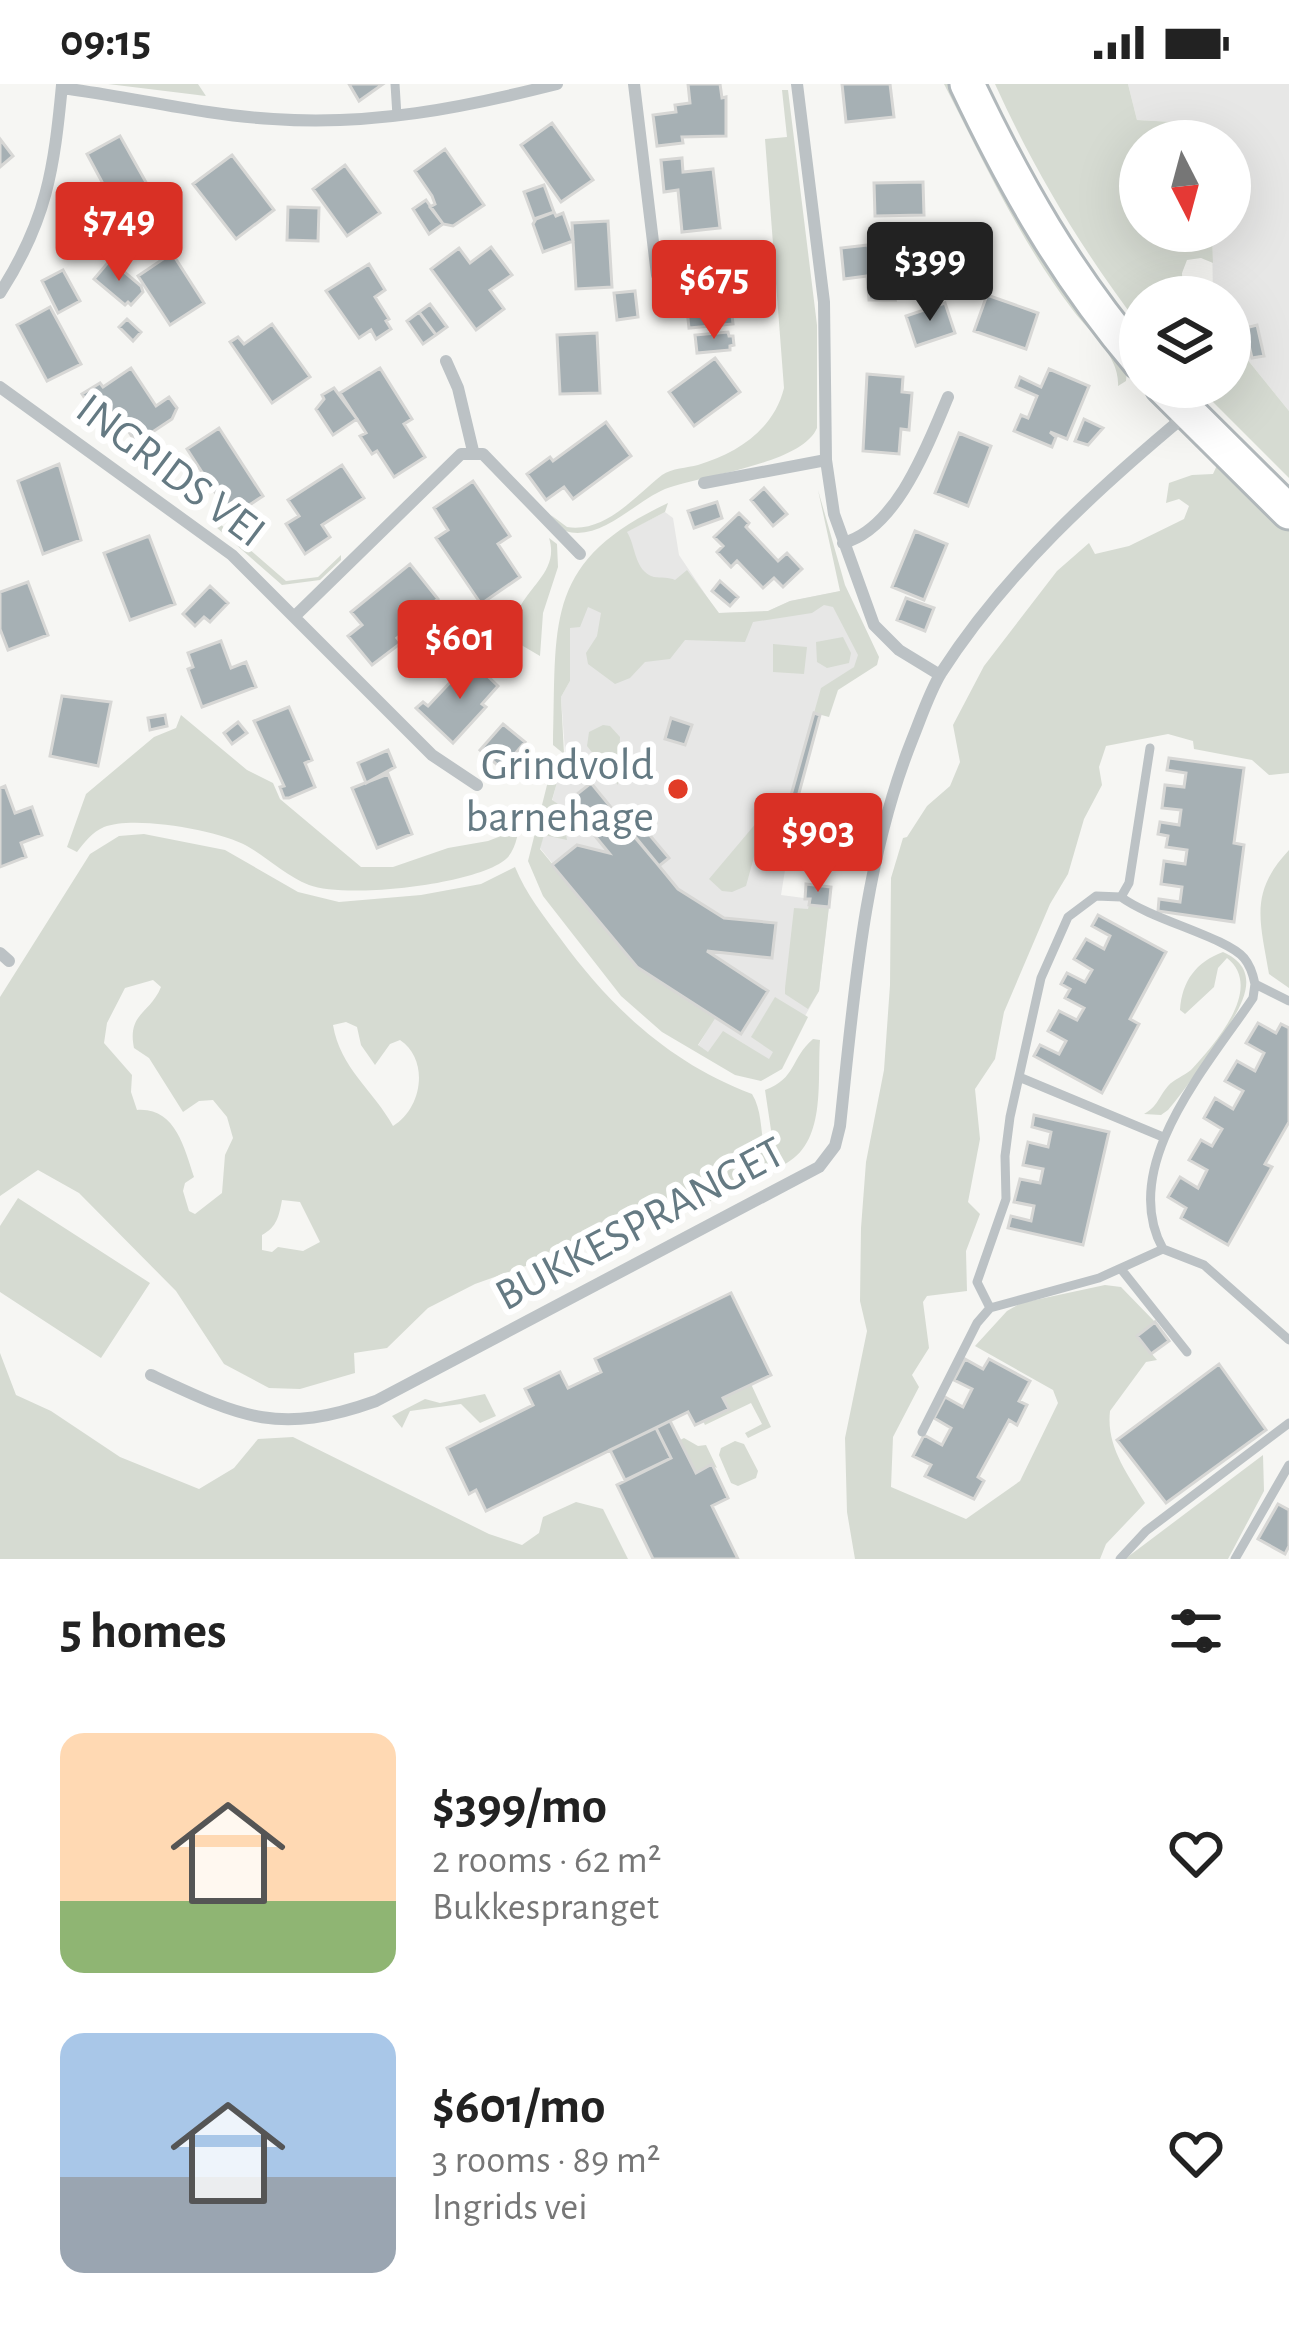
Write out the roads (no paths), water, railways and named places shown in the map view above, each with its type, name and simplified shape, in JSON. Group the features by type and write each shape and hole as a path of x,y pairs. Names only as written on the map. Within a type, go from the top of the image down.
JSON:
{"street":[{"path":"0,293 27,251 44,205 62,86 273,119 453,110 556,84"},
{"path":"634,84 657,275"},
{"path":"797,84 824,302 830,496 874,625 899,650 940,675"},
{"path":"967,84 1043,233 1119,336"},
{"path":"446,361 458,388 473,451"},
{"name":"INGRIDS VEI","path":"0,387 232,555 432,755 477,785"},
{"path":"843,543 860,538 875,525 904,488 924,455 948,397"},
{"path":"1182,408 1289,512"},
{"name":"BUKKESPRANGET","path":"151,1375 229,1411 271,1420 332,1417 397,1390 819,1167 835,1146 841,1126 851,1009 884,828 901,768 940,675 1019,573 1065,523 1187,414"},
{"path":"295,616 461,454 473,451 483,454 580,554"},
{"path":"704,484 826,460"}],"lane":[{"path":"395,84 397,116"},
{"path":"1121,897 1129,883 1150,748"},
{"path":"990,1308 977,1282 1006,1199 1005,1156 1041,978 1068,917 1096,896 1121,897 1158,920 1237,952 1253,972 1253,998 1163,1137 1149,1196 1149,1218 1163,1249"},
{"path":"1255,984 1289,1001"},
{"path":"1019,1077 1163,1137"},
{"path":"922,1432 977,1323 990,1308 1121,1269 1163,1249 1204,1264 1289,1340"},
{"path":"1121,1269 1187,1352"},
{"path":"1120,1559 1146,1532 1289,1423"},
{"path":"1235,1559 1289,1465"}],"place":[{"name":"Grindvold barnehage","path":"678,789"}]}
